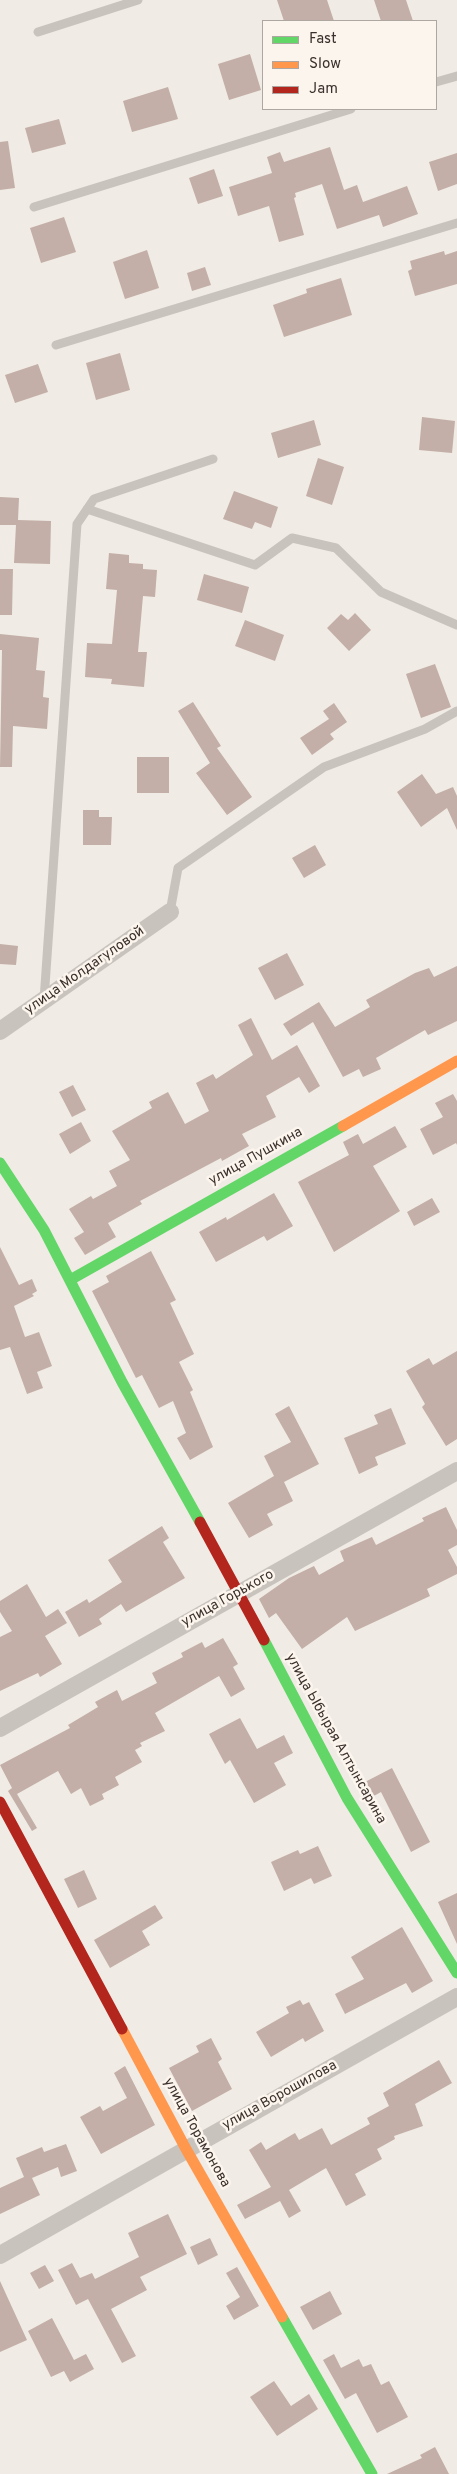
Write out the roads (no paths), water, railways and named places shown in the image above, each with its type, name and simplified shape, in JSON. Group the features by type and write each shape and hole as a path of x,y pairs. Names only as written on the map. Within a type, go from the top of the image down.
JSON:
{"street":[{"name":"улица Молдагуловой","path":"0,1031 170,912"},
{"name":"улица Пушкина","path":"70,1280 457,1061"},
{"name":"улица Ыбырая Алтынсарина","path":"0,1163 44,1230 122,1382 240,1593 347,1798 457,1973"},
{"name":"улица Горького","path":"0,1728 457,1471"},
{"name":"улица Торамонова","path":"0,1802 186,2149 372,2474"},
{"name":"улица Ворошилова","path":"0,2255 457,1997"}],"lane":[{"path":"38,32 138,0"},
{"path":"437,82 457,76"},
{"path":"34,207 348,110"},
{"path":"56,345 457,222"},
{"path":"44,1000 77,524 94,499 213,460"},
{"path":"87,509 255,565 292,538 336,548 381,592 457,625"},
{"path":"170,912 178,868 324,767 425,728 457,712"}]}
